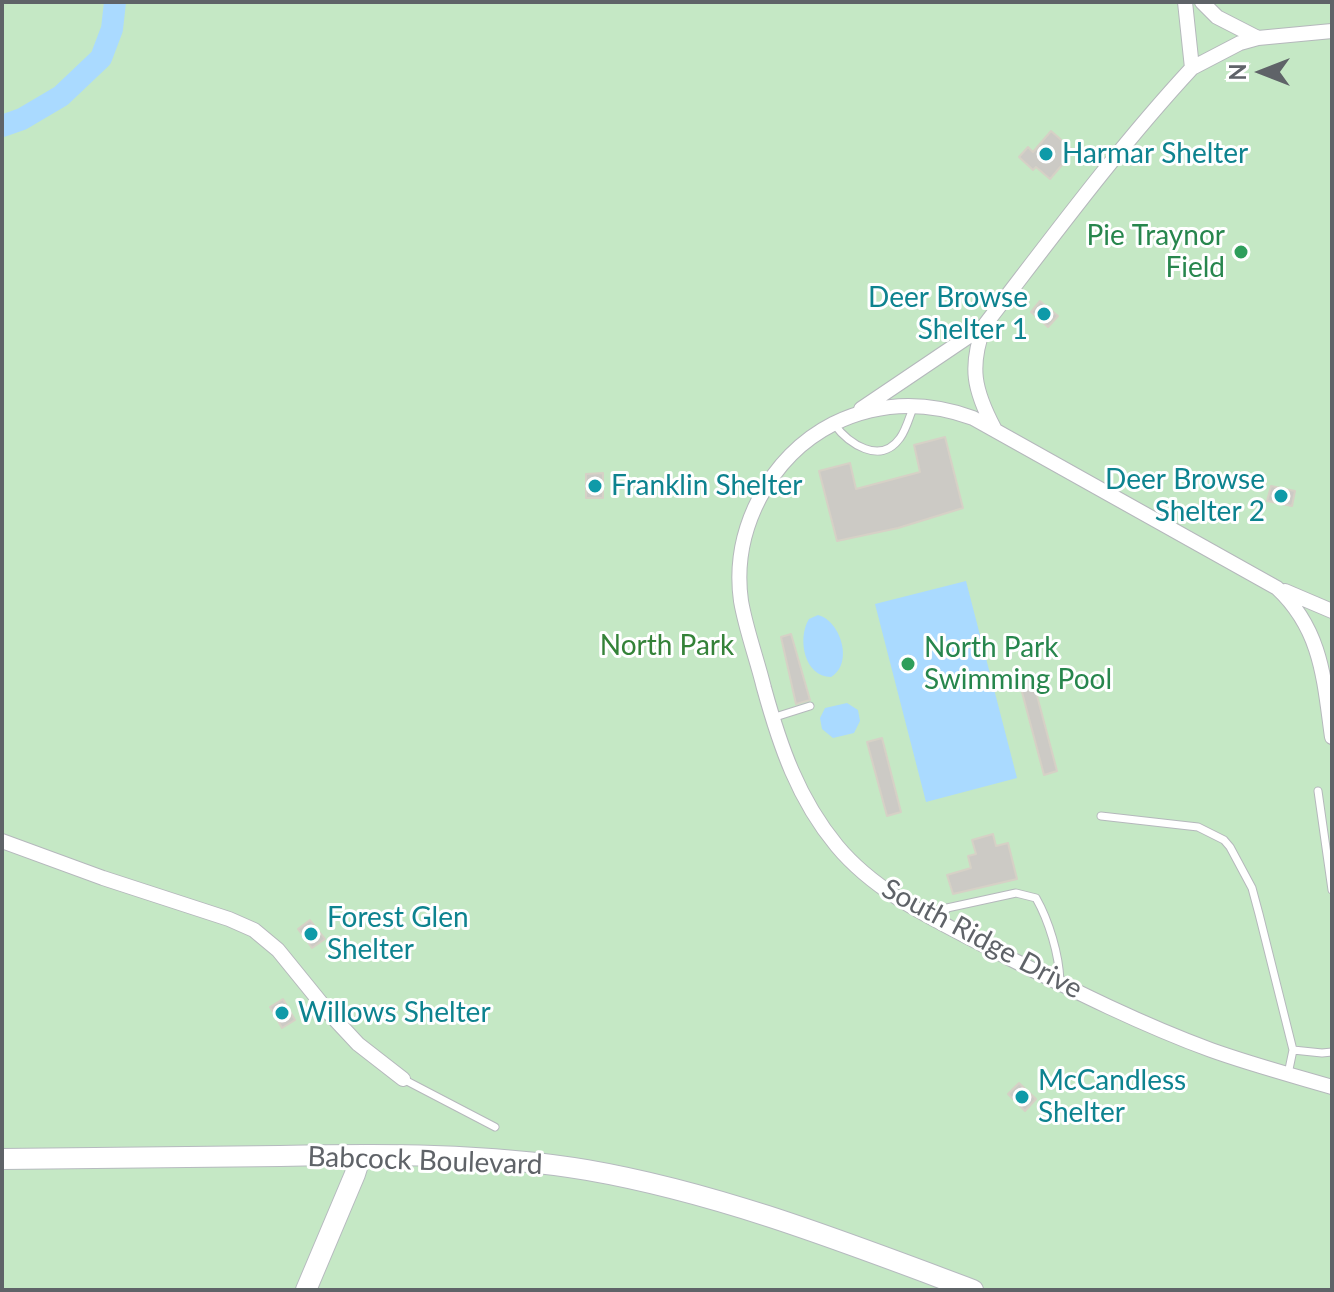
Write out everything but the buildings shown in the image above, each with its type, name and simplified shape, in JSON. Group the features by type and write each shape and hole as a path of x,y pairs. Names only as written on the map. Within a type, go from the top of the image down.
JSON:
{"main road":[{"name":"Babcock Boulevard","path":"2,1159 361,1155 478,1157 586,1170 635,1179 765,1215 973,1290"},
{"path":"306,1290 361,1155"}],"street":[{"path":"1185,2 1192,68"},
{"path":"1202,2 1217,17 1258,38"},
{"name":"South Ridge Drive","path":"849,417 984,326 1108,167 1192,68 1228,48 1258,38 1332,31"},
{"name":"South Ridge Drive","path":"984,326 977,346 974,376 977,391 994,428"},
{"name":"South Ridge Drive","path":"1332,611 1277,588 994,428 955,412 914,406 869,410 849,417 818,432 780,466 755,506 746,534 740,575 741,601 772,718 794,779 838,847 872,880 939,922 1127,1015 1210,1049 1332,1087"},
{"name":"South Ridge Drive","path":"1277,588 1296,606 1310,629 1324,679 1332,737"},
{"path":"1324,679 1332,661"},
{"path":"2,841 254,930 278,950 358,1044 403,1079"}],"lane":[{"path":"834,424 842,435 858,447 880,450 901,437 914,406"},
{"path":"772,718 810,706"},
{"path":"1318,791 1332,890"},
{"path":"1101,816 1198,827 1224,840 1230,847 1252,888 1293,1050 1288,1074"},
{"path":"939,922 947,908 1016,893 1036,898 1042,908 1059,966 1060,983"},
{"path":"1293,1050 1332,1052"},
{"path":"403,1079 495,1127"}],"green space":[{"name":"North Park","path":"2,2 1332,2 1332,1290 2,1290"}],"water":[{"path":"966,581 1017,778 926,802 875,604"},
{"path":"818,615 833,625 842,643 842,663 831,677 814,671 805,655 805,627 809,619"},
{"path":"847,703 858,710 860,721 854,733 833,738 822,729 820,718 825,708"}],"waterway":[{"path":"2,126 22,119 61,96 101,58 112,29 115,2"}],"place":[{"name":"Harmar Shelter","path":"1046,154"},
{"name":"Pie Traynor Field","path":"1241,252"},
{"name":"Deer Browse Shelter 1","path":"1044,314"},
{"name":"Franklin Shelter","path":"595,486"},
{"name":"Deer Browse Shelter 2","path":"1281,496"},
{"name":"North Park Swimming Pool","path":"908,664"},
{"name":"Forest Glen Shelter","path":"311,934"},
{"name":"Willows Shelter","path":"282,1013"},
{"name":"McCandless Shelter","path":"1022,1097"}]}
